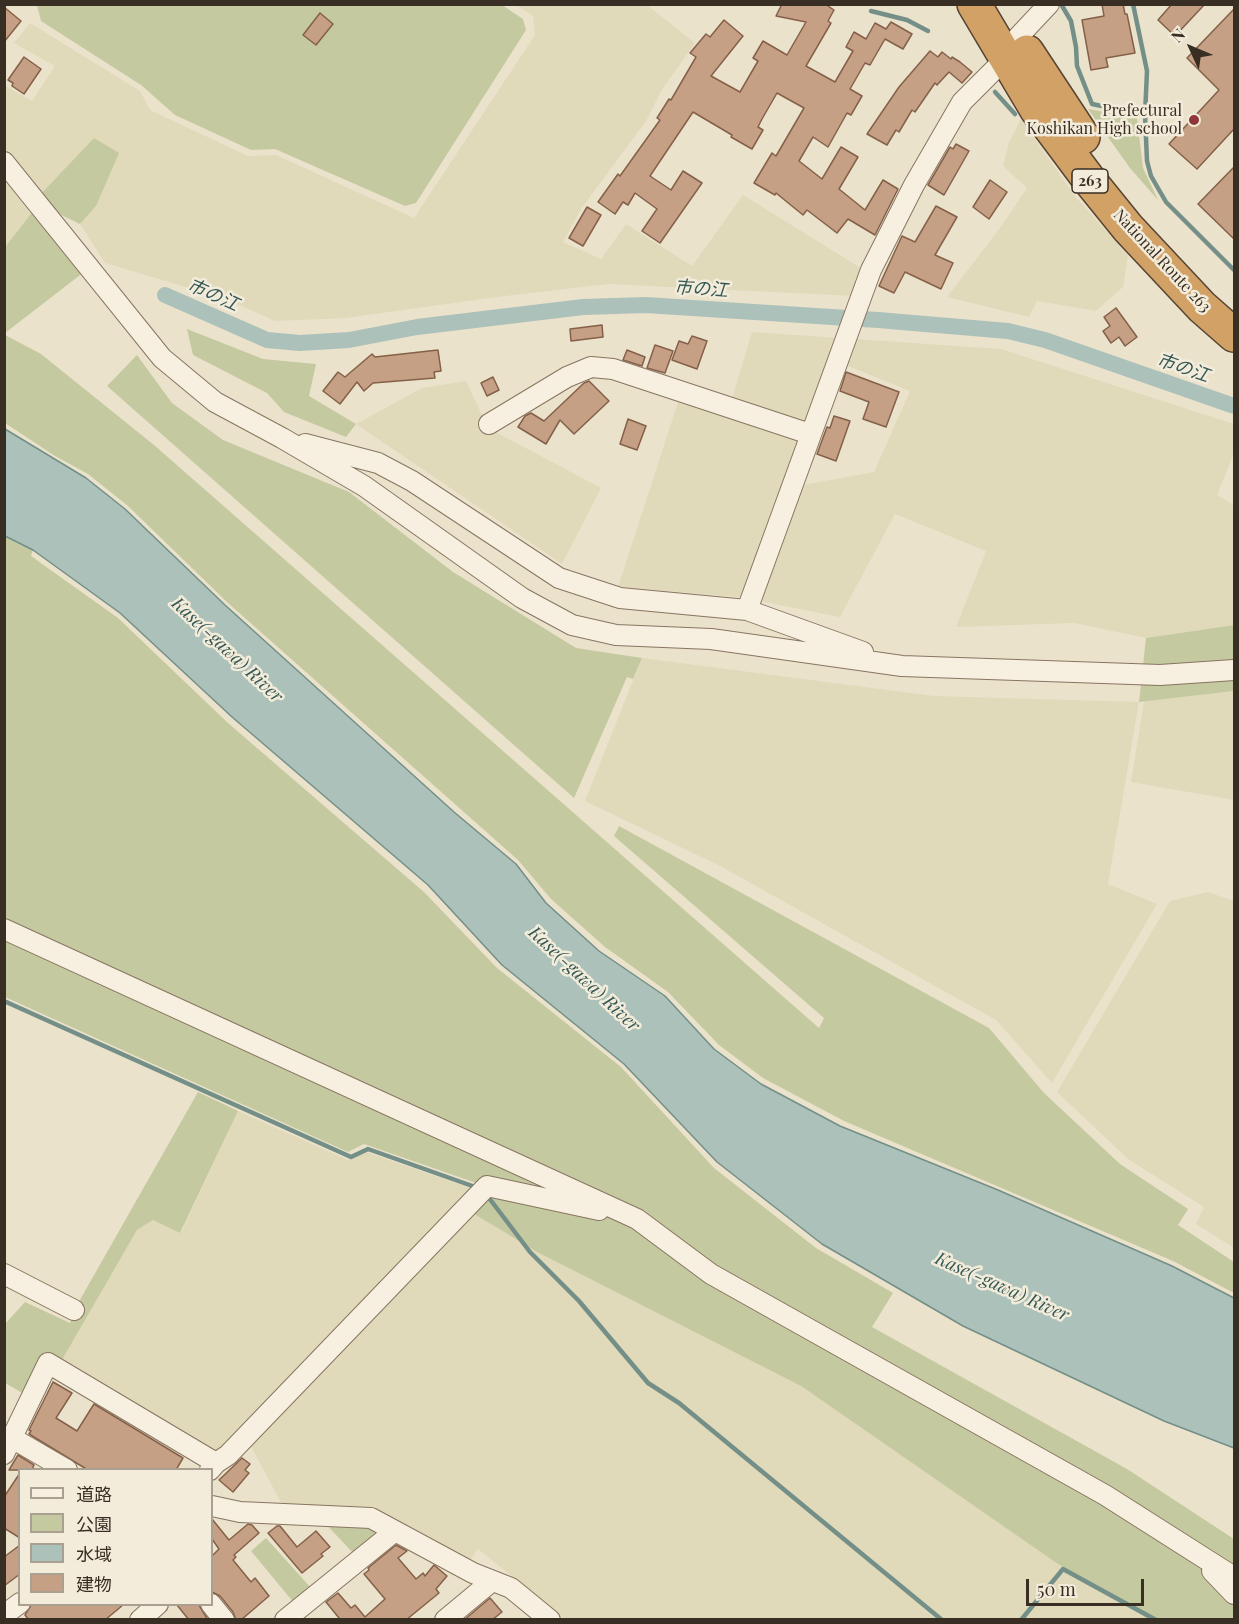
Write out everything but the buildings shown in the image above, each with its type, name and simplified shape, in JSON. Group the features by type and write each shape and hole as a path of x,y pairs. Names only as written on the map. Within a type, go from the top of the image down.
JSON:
{"highway":[{"name":"National Route 263","path":"974,4 1012,47 1130,199 1205,283 1234,309"},
{"name":"National Route 263","path":"998,4 1037,110 1122,220 1202,307 1234,335"}],"street":[{"path":"747,610 871,270 903,206 962,102 1049,4"},
{"path":"4,162 162,358 215,402 364,486 522,598 572,625 616,635 711,639 902,666 1160,675 1234,670"},
{"path":"489,424 567,377 591,367 613,369 810,434"},
{"path":"282,438 378,462 412,481 559,578 620,598 747,610 902,666"},
{"path":"7,932 637,1219 711,1274 1105,1495 1234,1577"},
{"path":"62,1468 8,1446 48,1363 213,1466 228,1455 487,1186 637,1219"},
{"path":"4,1274 74,1310"},
{"path":"213,1506 240,1512 371,1518 473,1573 511,1588 550,1620"},
{"path":"285,1620 395,1531"},
{"path":"1196,1554 1234,1594"},
{"path":"445,1620 492,1581"},
{"path":"4,1615 18,1604"},
{"path":"140,1620 157,1606"},
{"path":"212,1606 224,1620"}],"shaded area":[{"path":"516,5 647,5 695,43 661,91 646,121 581,209 563,242 601,259 626,224 692,266 743,195 864,270 854,296 608,284 346,318 275,321 226,299 105,263 80,224 96,206 39,196 5,154 4,85 32,101 55,66 14,43 30,23 140,91 150,110 248,156 276,155 414,218 535,35 533,16"},
{"path":"1021,119 1074,195 1128,255 1123,287 1096,311 1037,301 1029,317 947,297 1000,228 1027,188 1003,166 1009,142"},
{"path":"4,174 34,210 5,247 4,247"},
{"path":"752,332 1001,349 1234,424 1234,453 1217,495 1234,505 1234,625 1146,638 1074,623 956,627 986,551 895,514 840,617 739,597 618,587 680,396 728,412","holes":["833,360 910,391 874,472 787,488"]},
{"path":"466,381 488,428 601,488 562,564 356,424 422,388"},
{"path":"642,658 934,696 1139,702 1108,884 1157,904 1052,1083 996,1020 720,866 585,801"},
{"path":"1234,691 1234,800 1131,782 1144,701"},
{"path":"1208,892 1234,901 1234,1248 1196,1224 1204,1207 1128,1159 1057,1092 1170,901"},
{"path":"238,1111 348,1160 366,1152 476,1190 222,1454 62,1360 137,1230 153,1220 181,1233"},
{"path":"471,1212 537,1252 801,1386 1055,1562 1148,1619 565,1619 478,1549 469,1562 372,1507 283,1506 247,1439"}],"green space":[{"path":"37,5 502,5 523,19 526,30 416,203 405,206 275,149 251,150 175,115 141,85 41,21"},
{"path":"1088,109 1137,118 1143,168 1158,200 1130,168"},
{"path":"94,138 119,153 96,206 80,224 55,212 39,196"},
{"path":"34,210 84,272 5,333 5,247"},
{"path":"187,329 263,359 316,364 309,396 356,424 346,437 284,412 267,393 193,355"},
{"path":"5,335 41,354 154,445 819,1028 824,1018 614,836 619,826 989,1028 1044,1093 1120,1164 1188,1209 1178,1225 1234,1262 1234,1293 1173,1261 844,1121 763,1078 719,1045 668,992 605,947 551,899 518,860 228,603 128,506 88,474 55,456 5,423"},
{"path":"137,355 172,403 223,440 349,492 453,572 576,648 642,658 633,679 627,677 574,798 107,386"},
{"path":"4,536 33,550 31,556 118,618 228,723 424,892 497,968 621,1067 714,1168 816,1248 893,1293 872,1327 1127,1469 1234,1539 1234,1619 1148,1619 1055,1562 801,1386 537,1252 471,1212 479,1184 364,1144 348,1152 5,997"},
{"path":"1234,625 1234,691 1139,702 1146,638"},
{"path":"198,1092 238,1111 180,1233 153,1220 137,1230 62,1360 44,1352 24,1394 5,1383 5,1324 25,1302 70,1323 81,1298"},
{"path":"322,1520 372,1528 377,1536 354,1554"},
{"path":"266,1538 312,1589 294,1603 251,1551"}],"water":[{"name":"Kase(-gawa) River","path":"5,429 86,478 125,509 225,605 454,812 516,864 546,903 599,951 665,996 714,1049 761,1084 840,1126 998,1190 1172,1266 1234,1298 1234,1448 1164,1421 963,1326 822,1244 717,1162 624,1064 502,965 428,885 232,717 120,613 33,550 5,536"}],"waterway":[{"path":"1061,4 1071,21 1077,66 1092,104 1145,115"},
{"path":"1133,4 1147,71 1145,115 1147,161 1151,176 1166,202 1234,270"},
{"path":"871,11 907,20 928,31"},
{"path":"995,92 1015,114"},
{"name":"市の江","path":"165,295 267,340 300,343 349,340 417,327 583,307 646,305 1008,331 1045,340 1234,406"},
{"path":"4,1001 351,1157 368,1149 478,1188"},
{"path":"486,1194 530,1252 579,1301 648,1383 679,1403 942,1620"},
{"path":"1021,1620 1063,1569 1156,1620"}],"place":[{"name":"Prefectural Koshikan High school","path":"1194,120"}]}
